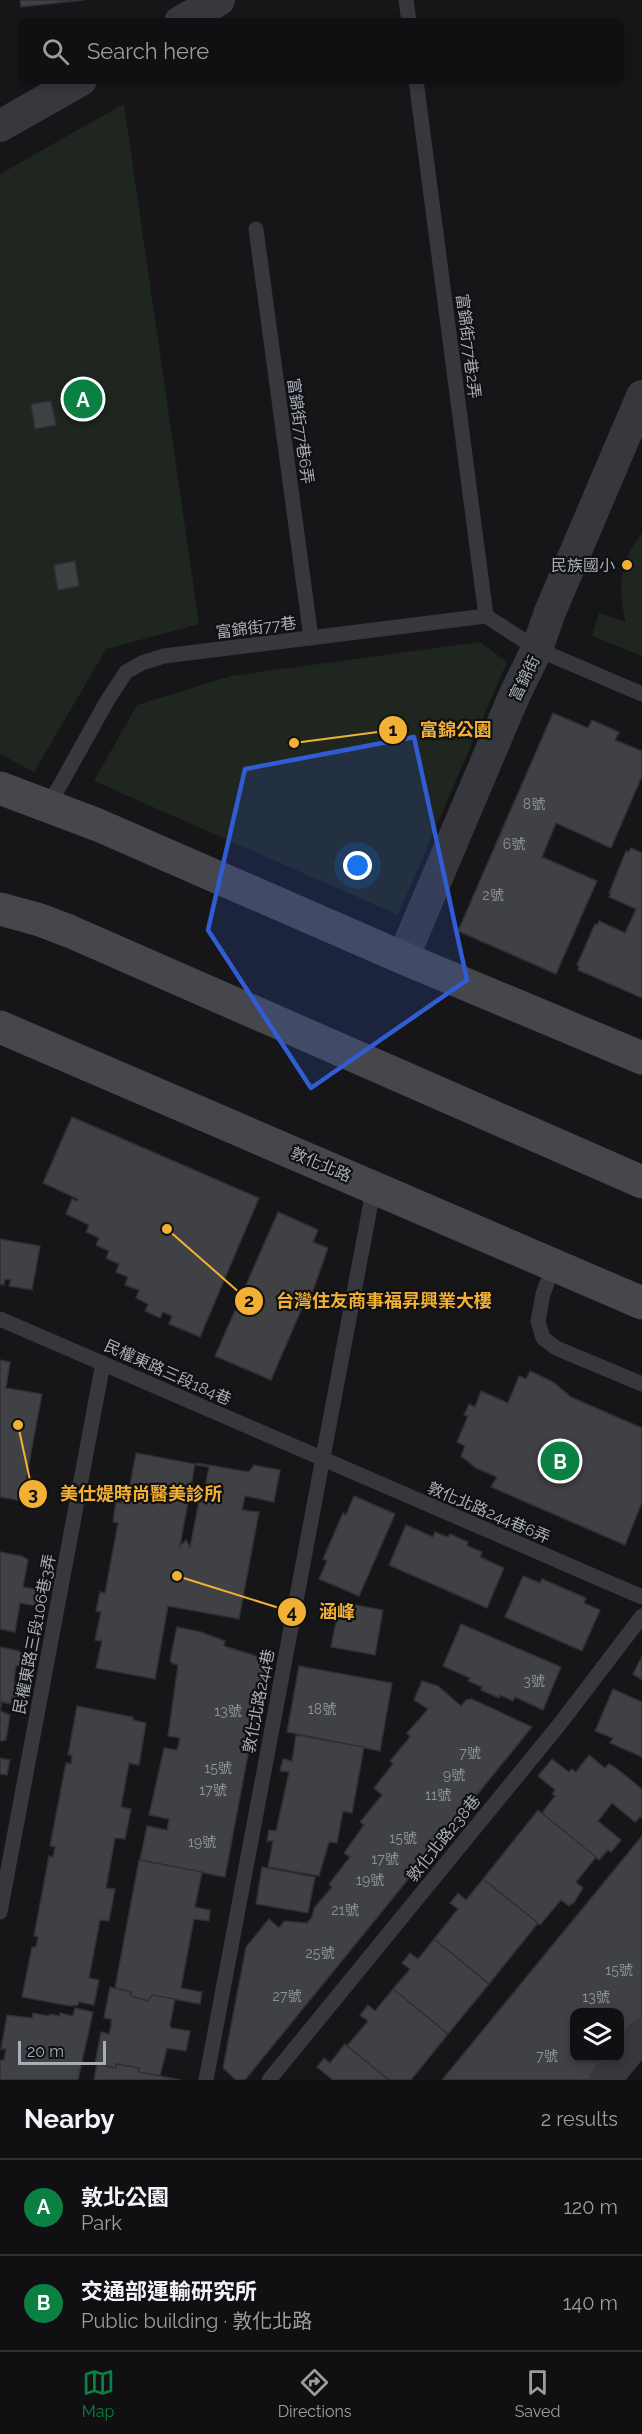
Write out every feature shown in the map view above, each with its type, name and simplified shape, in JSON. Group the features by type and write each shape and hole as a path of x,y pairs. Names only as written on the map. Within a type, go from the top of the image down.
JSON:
{"main road":[{"path":"0,788 49,805 403,958 642,1058"},
{"path":"0,897 40,920 642,1182"},
{"path":"0,909 40,920"},
{"name":"敦化北路","path":"0,1027 642,1303"}],"street":[{"path":"187,18 219,0"},
{"path":"0,126 74,84"},
{"name":"富錦街","path":"403,958 514,696 537,649 550,612 642,396"},
{"path":"605,2080 642,2035"}],"lane":[{"path":"406,0 408,18"},
{"name":"富錦街77巷2弄","path":"417,84 486,616"},
{"name":"富錦街77巷6弄","path":"256,229 311,638"},
{"path":"486,616 537,649 642,694"},
{"name":"富錦街77巷","path":"49,805 111,694 126,672 142,663 164,656 486,616"},
{"name":"敦化北路244巷","path":"206,2080 374,1186"},
{"path":"555,1265 543,1294 538,1321 543,1338 556,1348 642,1384"},
{"name":"民權東路三段184巷","path":"0,1319 322,1459"},
{"name":"民權東路三段106巷3弄","path":"0,1912 103,1363"},
{"name":"敦化北路244巷6弄","path":"322,1459 642,1597"},
{"name":"敦化北路238巷","path":"269,2080 559,1725 642,1616"}],"highlighted area":[{"path":"414,737 467,980 311,1088 208,930 245,769"}],"shaded area":[{"path":"124,104 199,624 106,649 34,772 0,754 0,174"},
{"path":"642,533 642,656 592,636 599,613 626,622 623,610 622,575 629,554"},
{"path":"480,642 507,662 398,915 94,781 137,705 231,676"}],"building":[{"path":"20,0 84,0 21,7"},
{"path":"51,401 56,425 35,429 31,404"},
{"path":"75,561 79,586 58,590 54,565"},
{"path":"553,713 588,728 592,720 619,732 615,740 642,751 642,776 611,848 556,823 542,857 597,881 556,974 458,931"},
{"path":"631,848 642,853 642,998 578,970 577,965 595,924 597,925 599,921 625,933 636,909 609,897 611,893 609,893 626,851 629,852"},
{"path":"72,1117 259,1198 200,1337 169,1324 172,1316 163,1312 160,1318 145,1311 148,1304 136,1298 139,1290 125,1285 128,1277 116,1272 119,1264 106,1258 109,1251 96,1245 99,1238 86,1232 89,1225 66,1214 72,1199 77,1201 78,1199 43,1183"},
{"path":"278,1212 318,1230 313,1242 328,1248 311,1296 308,1294 271,1380 215,1356"},
{"path":"0,1239 40,1246 32,1290 9,1286 11,1280 5,1279 4,1285 0,1284"},
{"path":"0,1360 10,1362 6,1388 42,1394 22,1501 0,1497"},
{"path":"530,1371 553,1382 571,1397 642,1428 642,1502 625,1545 491,1487 497,1477 476,1468 461,1456 465,1446 457,1442 468,1416 464,1415 469,1404 475,1407 481,1391 508,1403 519,1376 526,1379"},
{"path":"136,1453 195,1464 180,1546 186,1540 190,1547 199,1501 202,1502 209,1467 196,1465 197,1463 249,1472 254,1465 280,1470 274,1502 245,1496 242,1510 259,1512 239,1619 168,1606 155,1679 96,1668 102,1641 95,1640 101,1612 96,1611 100,1592 105,1593 118,1523 113,1522 116,1502 121,1503 125,1485 130,1485"},
{"path":"354,1496 395,1514 359,1596 319,1579 327,1561 323,1559 343,1513 346,1515"},
{"path":"406,1525 433,1537 435,1532 448,1537 450,1534 468,1542 467,1546 482,1552 480,1557 504,1568 487,1608 389,1565"},
{"path":"0,1552 22,1556 28,1560 23,1587 40,1590 37,1606 20,1603 15,1632 0,1629"},
{"path":"523,1576 540,1583 542,1579 586,1598 584,1603 600,1610 582,1651 505,1617"},
{"path":"340,1602 383,1610 375,1655 331,1647"},
{"path":"461,1624 561,1667 543,1710 515,1697 513,1701 500,1695 499,1698 481,1690 482,1687 468,1681 470,1678 443,1666"},
{"path":"177,1627 201,1632 225,1641 224,1646 266,1659 225,1877 140,1860 147,1826 167,1830 169,1819 149,1815 164,1748 177,1750 180,1738 168,1736 178,1665 170,1660"},
{"path":"0,1647 19,1651 22,1654 20,1665 16,1666 14,1682 24,1684 22,1698 12,1697 11,1704 2,1702 0,1710"},
{"path":"642,1656 642,1680 633,1674"},
{"path":"299,1666 392,1683 380,1751 287,1732"},
{"path":"422,1681 438,1686 461,1706 466,1700 472,1699 532,1727 245,2080 236,2080 223,2068 246,1947 269,1919 279,1928 284,1921 307,1923 312,1917 314,1908 332,1887 329,1884 350,1857 344,1853 364,1825 360,1822 382,1795 374,1788 393,1764 390,1761 410,1737 407,1733 428,1709 414,1700"},
{"path":"613,1689 642,1702 642,1757 610,1743 613,1738 595,1731"},
{"path":"77,1706 133,1717 133,1720 146,1723 139,1765 129,1763 121,1807 131,1809 125,1839 115,1838 106,1888 115,1889 109,1921 100,1920 89,1978 99,1980 94,2005 79,2002 78,2005 70,2006 22,1997 32,1947 36,1947 38,1937 34,1936 49,1856 53,1857 55,1847 50,1846 66,1763 71,1764 72,1755 68,1755"},
{"path":"0,1711 10,1715 6,1740 2,1741 0,1741"},
{"path":"296,1735 364,1747 352,1813 343,1811 337,1843 329,1842 319,1876 268,1867 273,1841 267,1841 269,1830 276,1831 289,1772 280,1771 283,1759 292,1761"},
{"path":"589,1755 605,1768 609,1764 616,1768 642,1789 642,1818 640,1817 635,1822 612,1803 598,1821 621,1840 611,1852 608,1850 599,1860 542,1813 555,1796 552,1794 555,1790 538,1776 552,1759 569,1772 572,1769 576,1772"},
{"path":"0,1758 10,1760 7,1775 0,1774"},
{"path":"538,1810 596,1857 576,1882 583,1888 573,1904 569,1906 561,1900 540,1925 483,1879"},
{"path":"642,1836 642,2020 624,2043 624,2008 570,2008 570,2062 609,2062 594,2080 442,2080"},
{"path":"139,1860 202,1872 195,1907 210,1910 209,1921 194,1919 181,1988 202,1992 200,2004 152,1995 148,2001 130,1996 131,1992 115,1988"},
{"path":"262,1867 315,1877 308,1913 256,1904"},
{"path":"483,1879 538,1923 489,1984 434,1939 458,1909 450,1903 458,1893 466,1900"},
{"path":"434,1939 489,1984 448,2034 393,1989 410,1969 402,1963 410,1953 418,1959"},
{"path":"110,1987 131,1992 130,1996 148,2001 152,1995 175,1999 171,2028 190,2031 186,2051 167,2048 160,2076 138,2072 139,2068 116,2064 116,2068 95,2064 101,2032 109,2034 111,2027 111,2019 104,2018"},
{"path":"393,1989 448,2034 411,2080 389,2080 347,2046 368,2021 360,2015 368,2005 375,2011"},
{"path":"75,2008 93,2012 78,2080 0,2080 0,2060 4,2060 6,2049 1,2049 7,2015 32,2018 33,2013 60,2016 60,2013 73,2016"},
{"path":"345,2044 389,2080 333,2080 317,2067 324,2058 330,2063"},
{"path":"97,2064 116,2068 116,2064 139,2068 138,2072 181,2080 94,2080"}],"place":[{"name":"敦北公園","path":"83,399"},
{"name":"民族國小","path":"627,565"},
{"name":"富錦公園","path":"294,743"},
{"name":"台灣住友商事福昇興業大樓","path":"167,1229"},
{"name":"美仕媞時尚醫美診所","path":"18,1425"},
{"name":"交通部運輸研究所","path":"560,1461"},
{"name":"涵峰","path":"177,1576"}]}
